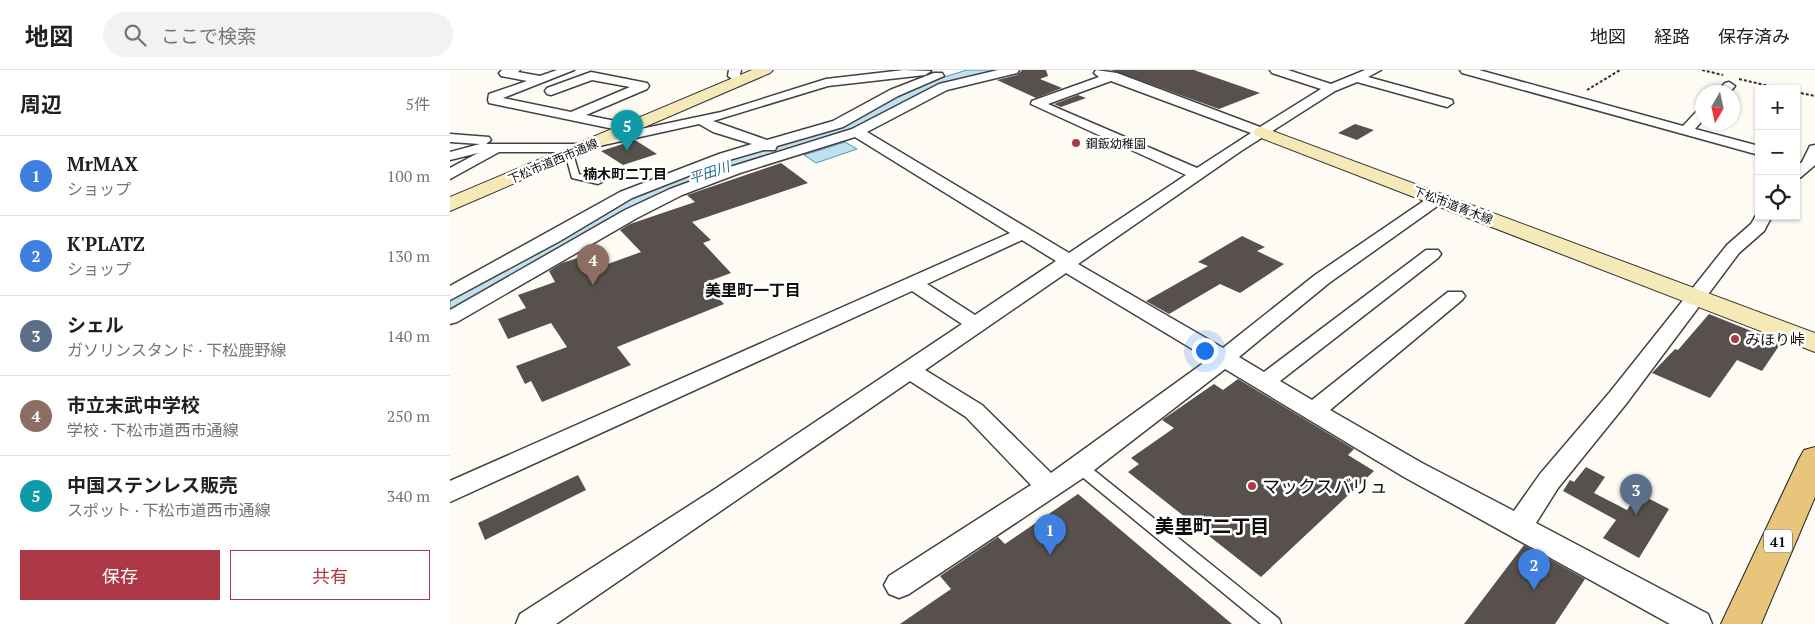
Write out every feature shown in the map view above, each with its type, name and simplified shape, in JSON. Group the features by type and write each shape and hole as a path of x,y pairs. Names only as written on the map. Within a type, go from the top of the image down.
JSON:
{"main road":[{"name":"41","path":"1741,624 1815,459"}],"street":[{"path":"514,70 504,73 540,80"},
{"path":"568,70 494,97 494,100 630,128"},
{"name":"下松市道西市通線","path":"450,205 663,114 738,75 765,70"},
{"path":"450,156 469,150 591,145 697,121 855,75 934,70"},
{"path":"450,318 631,214 676,192 838,124 894,93 961,70"},
{"path":"450,294 626,195 724,157 774,150 857,132 927,94 979,77 1013,70"},
{"name":"下松市道青木線","path":"1089,70 1114,76 1815,343"},
{"path":"1276,70 1331,88"},
{"path":"531,624 724,496 908,369 1198,174 1331,88 1375,70"},
{"path":"1466,70 1755,150"},
{"path":"517,104 591,76 643,86 572,116"},
{"path":"1114,76 1037,104 1198,174"},
{"path":"1358,78 1447,103"},
{"path":"663,114 697,121 711,127 740,134 774,150"},
{"path":"1686,132 1695,122"},
{"path":"857,132 1064,258 1066,264 1413,470 1518,528 1649,596 1697,624"},
{"path":"450,138 482,139 488,143 518,148"},
{"path":"450,174 497,148"},
{"path":"1804,166 1815,149"},
{"path":"899,585 1080,466 1225,358 1322,280 1437,199"},
{"path":"1518,528 1549,481 1618,398 1733,249 1758,227 1762,220"},
{"path":"450,492 650,398 1024,233"},
{"path":"1265,382 1432,254"},
{"path":"914,283 975,324"},
{"path":"1314,411 1455,296"},
{"path":"908,369 974,412 1048,486"}],"lane":[{"path":"563,157 571,159 575,176 598,182"},
{"path":"1080,466 1273,624"}],"path":[{"path":"1579,100 1586,91 1620,70"},
{"path":"1800,93 1815,96"}],"water":[{"name":"平田川","path":"967,70 1001,70 930,90 849,132 739,165 450,313 450,299 626,200 719,162 809,136 918,85"},
{"path":"845,142 857,149 816,163 804,155"}],"building":[{"path":"1022,70 1046,70 1048,76 1040,79 1062,88 1036,98 997,80 1017,75"},
{"path":"1111,70 1194,70 1260,93 1219,109"},
{"path":"1078,95 1086,98 1061,107 1054,104"},
{"path":"1355,124 1374,130 1357,140 1338,133"},
{"path":"635,140 657,154 623,165 601,151"},
{"path":"781,163 808,183 692,222 711,240 703,243 731,273 704,283 724,304 617,347 631,365 542,402 531,381 525,384 516,366 567,347 551,323 508,339 498,319 526,308 518,295 555,282 549,271 562,263 596,252 605,265 641,252 620,230 630,224 695,202 687,195"},
{"path":"1242,236 1265,247 1257,251 1284,264 1240,293 1220,284 1169,314 1146,301 1208,266 1198,262"},
{"path":"1709,314 1781,343 1762,371 1737,360 1710,398 1652,373 1675,349 1678,350"},
{"name":"マックスバリュ","path":"1238,379 1354,449 1348,455 1374,471 1261,577 1128,472 1139,464 1131,458 1174,428 1162,420 1214,384 1223,390"},
{"path":"1586,467 1605,477 1594,493 1627,510 1638,493 1669,509 1639,558 1603,538 1616,520 1563,491 1570,480 1574,482"},
{"path":"578,475 586,490 485,540 478,523"},
{"path":"1078,494 1232,624 900,624 951,589 940,576 998,537 1005,544"},
{"path":"1524,545 1585,579 1555,624 1464,624"}],"place":[{"name":"鋼鈑幼稚園","path":"1076,143"},
{"name":"中国ステンレス販売","path":"627,151"},
{"name":"市立末武中学校","path":"593,285"},
{"name":"みほり峠","path":"1735,339"},
{"name":"マックスバリュ","path":"1252,486"},
{"name":"シェル","path":"1636,515"},
{"name":"MrMAX","path":"1050,555"},
{"name":"K'PLATZ","path":"1534,590"}],"district":[{"name":"楠木町二丁目","path":"625,173"},
{"name":"美里町一丁目","path":"753,290"},
{"name":"美里町二丁目","path":"1212,525"}]}
